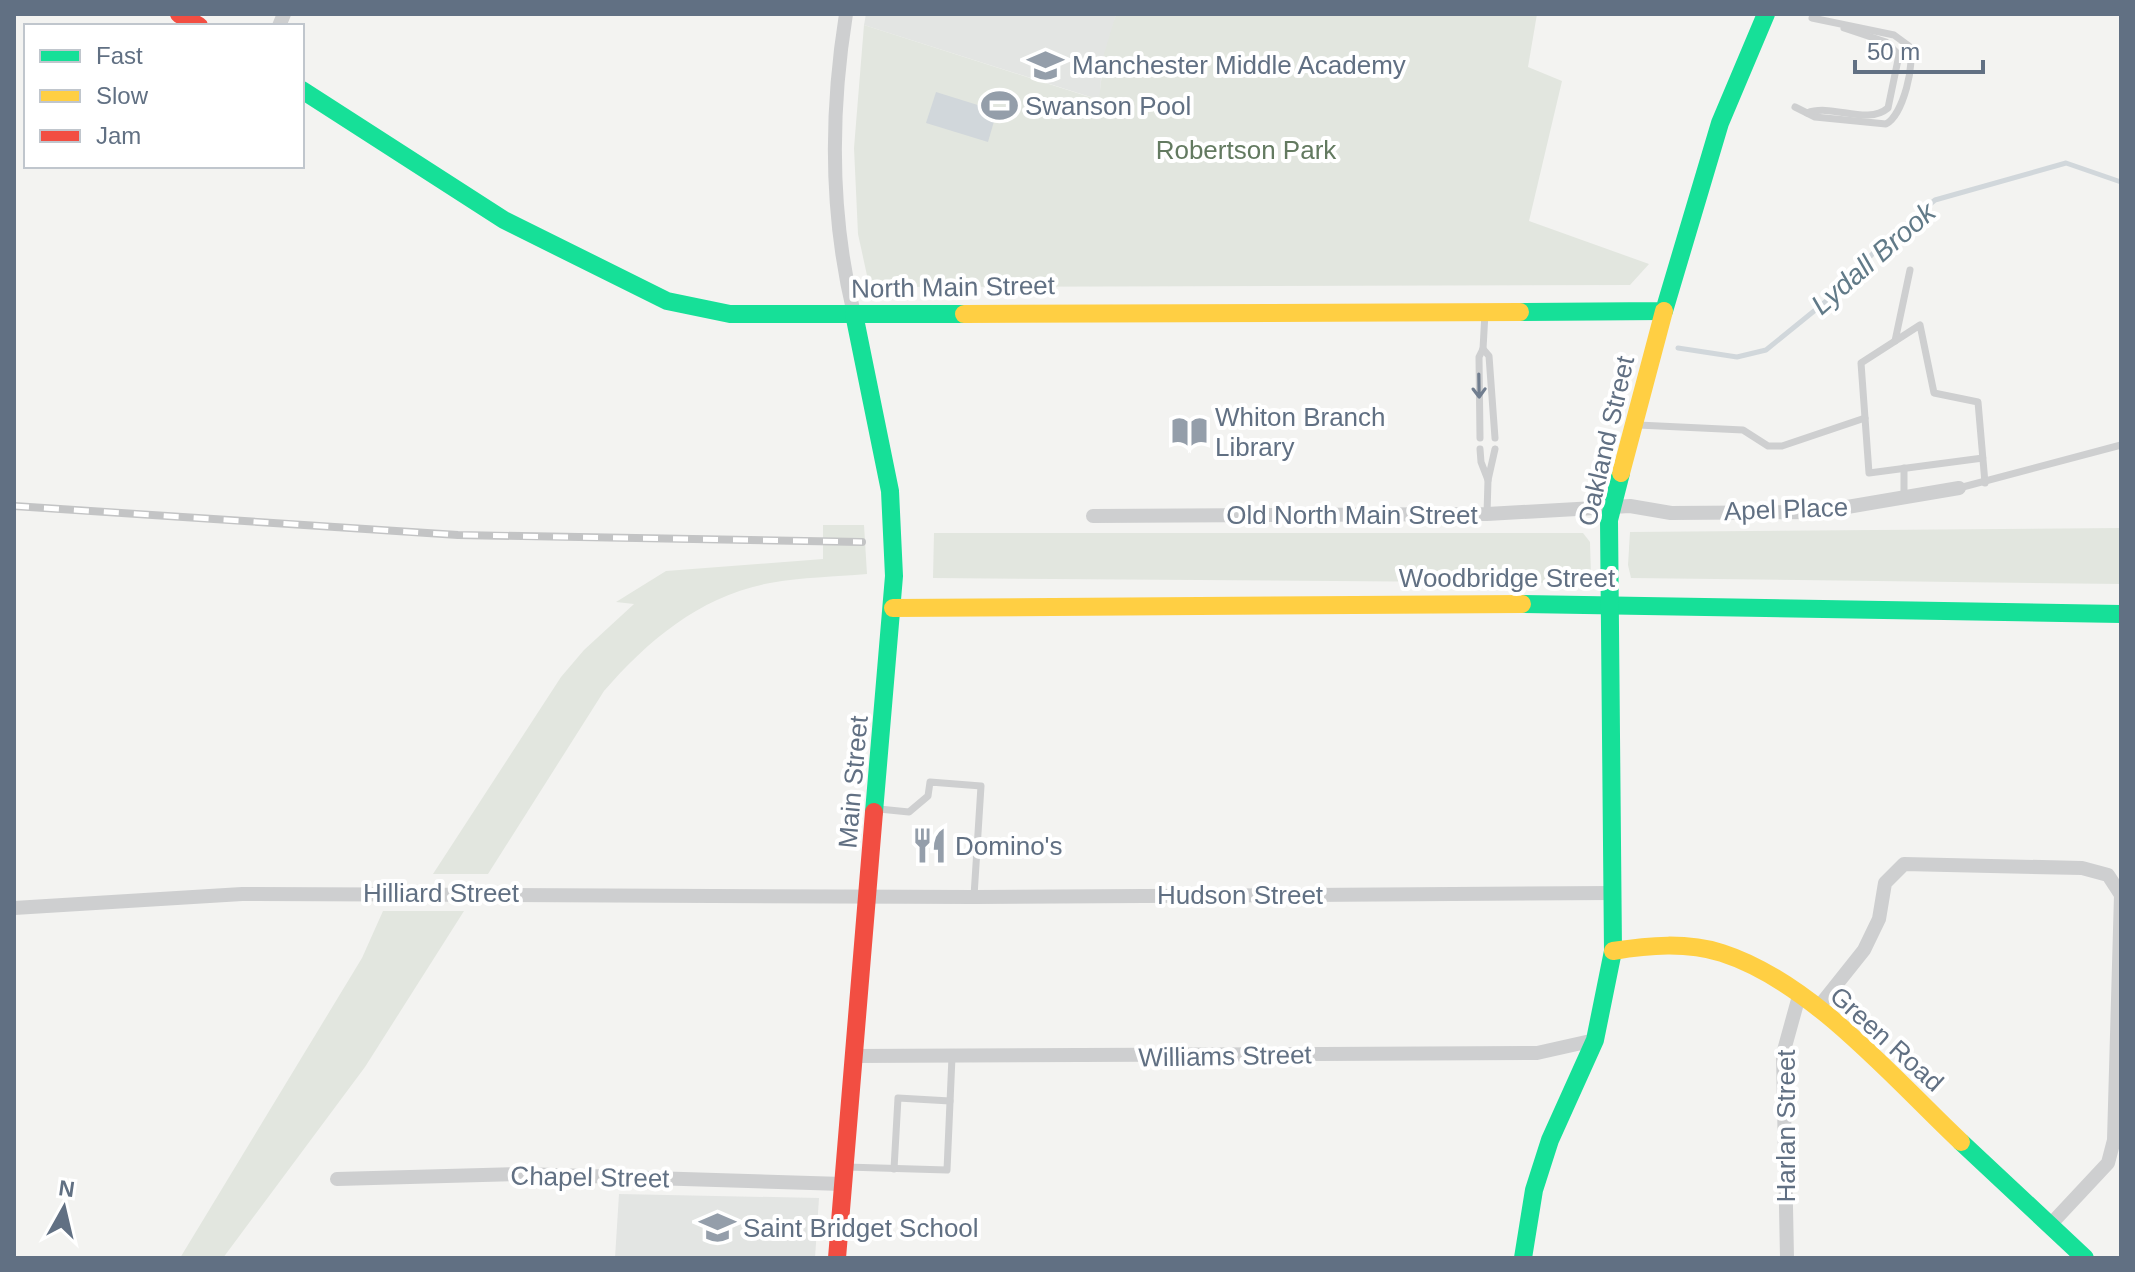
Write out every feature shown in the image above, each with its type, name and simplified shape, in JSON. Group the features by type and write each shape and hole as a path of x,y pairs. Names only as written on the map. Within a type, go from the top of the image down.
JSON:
{"main road":[{"name":"Oakland Street","path":"1523,1258 1534,1190 1550,1140 1595,1040 1613,951 1612,507 1695,190 1729,95 1766,14"},
{"name":"North Main Street","path":"304,91 504,220 625,283 667,301 730,314 1664,311"},
{"name":"Main Street","path":"837,1258 893,608 894,548 890,491 854,314"},
{"name":"Woodbridge Street","path":"893,608 1610,603 2121,614"},
{"name":"Green Road","path":"1613,951 1639,946 1697,948 1724,953 1799,996 1817,1009 2085,1258"}],"street":[{"path":"846,14 837,87 835,163 840,242 854,314"},
{"name":"Apel Place","path":"1612,507 1630,506 1671,513 1818,512 1959,488"},
{"name":"Old North Main Street","path":"1093,516 1487,514 1612,507"},
{"path":"1817,1009 1864,950 1879,919 1885,883 1904,864 2082,868 2108,875 2121,895 2114,1140 2108,1163 2051,1224"},
{"name":"Hudson Street","path":"869,895 1611,893"},
{"name":"Hilliard Street","path":"15,907 242,894 869,895"},
{"name":"Harlan Street","path":"1787,1258 1783,1054 1799,996"},
{"name":"Williams Street","path":"854,1056 1537,1053 1595,1040"},
{"name":"Chapel Street","path":"337,1179 523,1174 843,1176"}],"lane":[{"path":"1795,107 1807,113 1873,125 1886,124 1897,115 1912,60 1909,46 1894,35 1812,18"},
{"path":"1807,113 1818,109 1875,115 1888,108 1900,61 1896,50 1886,42 1854,34 1838,24"},
{"path":"1895,341 1910,270"},
{"path":"1480,438 1479,357 1483,349 1485,311"},
{"path":"1983,458 1869,473 1861,363 1920,325 1934,393 1978,402 1983,458 1985,483"},
{"path":"1483,349 1489,356 1495,438"},
{"path":"1632,424 1743,430 1768,446 1782,446 1865,418"},
{"path":"1959,488 2121,445"},
{"path":"1480,449 1488,480"},
{"path":"1487,514 1488,480 1495,449"},
{"path":"1904,468 1904,498"},
{"path":"877,809 909,812 928,796 930,782 981,786 974,897"},
{"path":"843,1176 894,1169 947,1170 952,1057"},
{"path":"894,1169 898,1098 950,1101"}],"shaded area":[{"name":"Manchester Middle Academy","path":"866,14 1116,14 1101,77 1100,100 864,25"},
{"path":"936,92 997,111 988,142 926,123"},
{"name":"Saint Bridget School","path":"619,1194 819,1198 815,1258 615,1258"}],"green space":[{"name":"Robertson Park","path":"1116,14 1537,14 1528,67 1562,81 1529,221 1649,264 1630,285 881,287 868,280 858,234 854,148 864,25 1099,100 1104,54"},
{"path":"823,525 864,525 867,574 794,579 745,589 678,622 639,654 604,691 488,874 433,874 561,677 584,650 634,604 616,602 666,571 823,559"},
{"path":"2121,528 2121,584 1631,578 1628,565 1630,532"},
{"path":"934,533 1583,533 1590,542 1591,575 1580,583 933,578"},
{"path":"383,911 464,911 365,1067 223,1258 180,1258 362,958"}],"waterway":[{"name":"Lydall Brook","path":"1678,348 1737,357 1766,350 1835,294 1879,247 1935,200 2066,163 2121,182"}],"railway":[{"path":"14,506 458,535 862,542"}],"traffic: fast":[{"path":"1520,312 1664,311 1720,123 1766,14"},
{"path":"304,91 504,220 667,301 730,314 854,314"},
{"path":"874,812 894,576 890,491 854,314 964,314"},
{"path":"1523,1258 1534,1190 1550,1140 1595,1040 1613,951 1609,520 1621,473"},
{"path":"1522,604 2121,614"},
{"path":"1961,1142 2085,1258"}],"traffic: slow":[{"path":"1621,473 1664,311"},
{"path":"964,314 1520,312"},
{"path":"893,608 1522,604"},
{"path":"1613,951 1654,946 1695,947 1722,953 1755,967 1788,986 1850,1034 1961,1142"}],"traffic: jam":[{"path":"179,14 196,24"},
{"path":"837,1258 874,812"}],"place":[{"name":"Manchester Middle Academy","path":"1046,65"},
{"name":"Swanson Pool","path":"999,106"},
{"name":"Whiton Branch Library","path":"1189,432"},
{"name":"Domino's","path":"929,846"},
{"name":"Saint Bridget School","path":"717,1228"}]}
